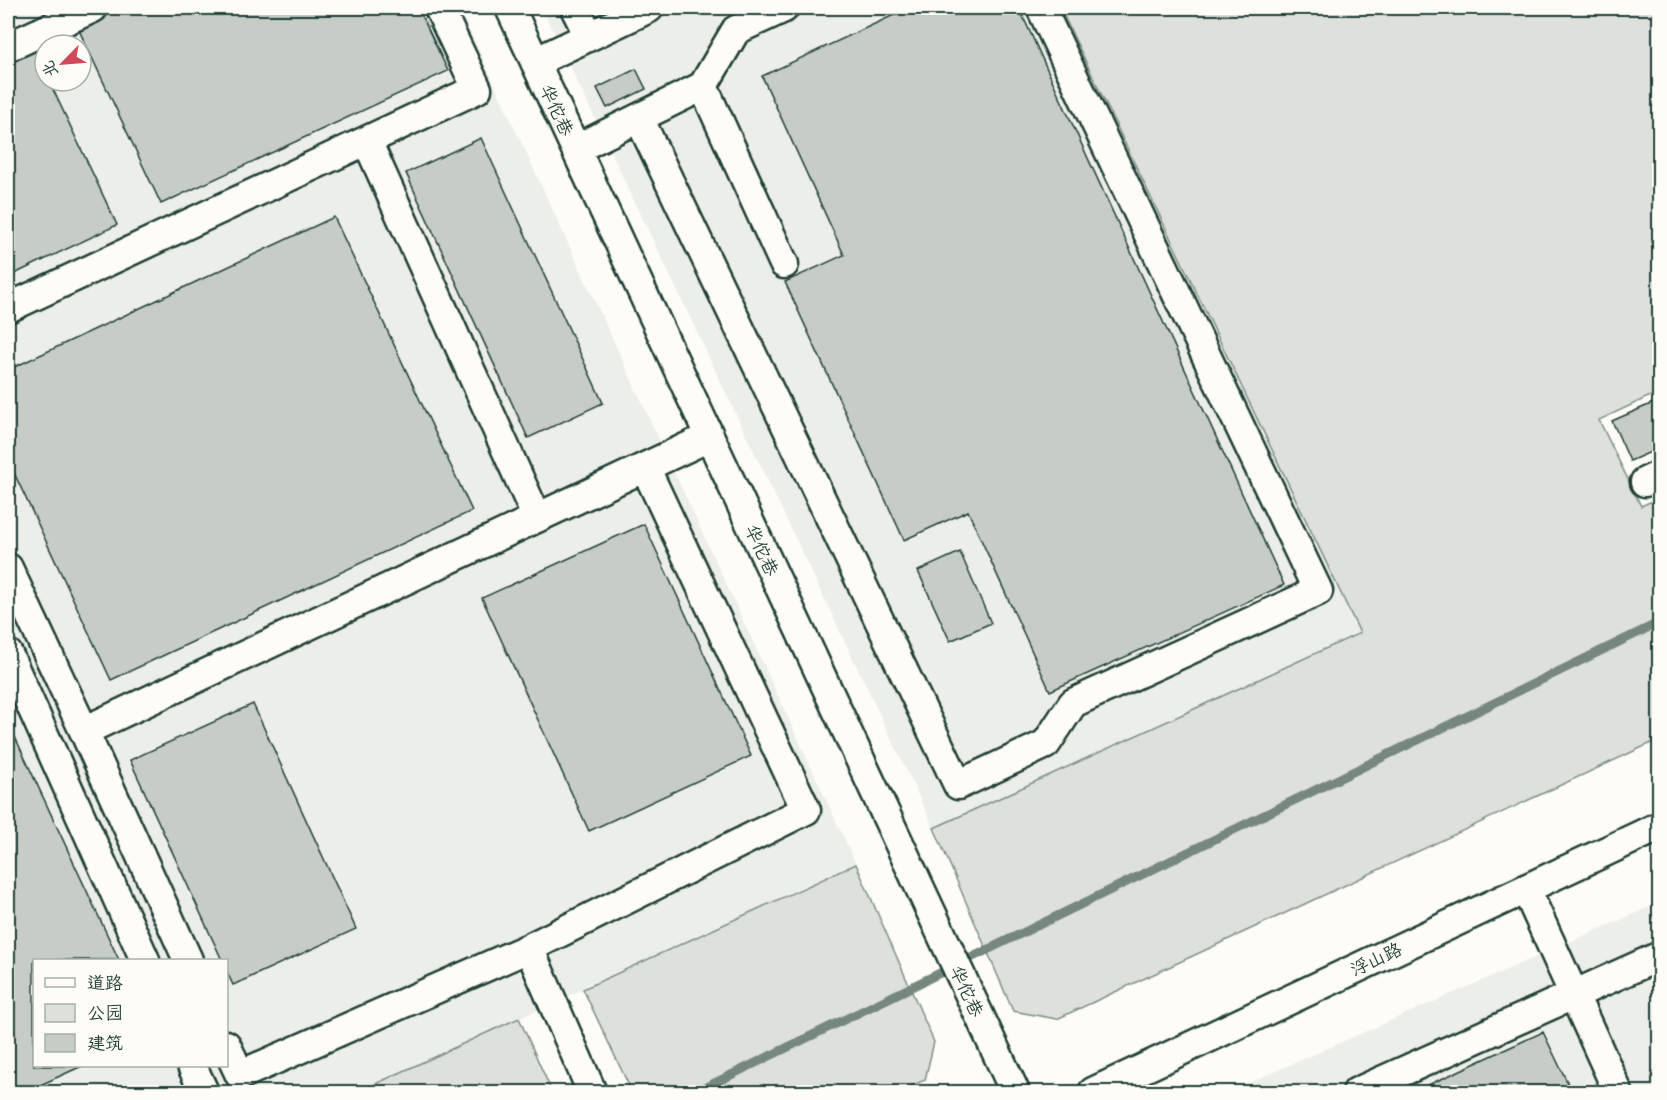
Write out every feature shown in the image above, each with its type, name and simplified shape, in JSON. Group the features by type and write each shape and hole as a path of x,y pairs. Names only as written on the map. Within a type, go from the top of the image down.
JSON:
{"street":[{"path":"8,48 93,8"},
{"path":"8,308 477,89 439,8"},
{"name":"华佗巷","path":"510,8 1015,1092"},
{"path":"575,8 589,36"},
{"path":"535,62 649,8"},
{"path":"576,149 703,86 736,30 784,8"},
{"path":"639,118 958,785 1046,744 1073,703 1318,591 1041,8"},
{"path":"703,86 784,264"},
{"path":"367,141 537,518"},
{"path":"84,731 709,437"},
{"path":"228,1049 240,1075 529,948 806,810 645,467"},
{"path":"8,568 188,959"},
{"path":"8,654 145,959"},
{"name":"浮山路","path":"1093,1092 1659,826"},
{"path":"1526,889 1618,1092"},
{"path":"529,948 592,1092"},
{"path":"1357,1092 1659,956"},
{"path":"193,1067 204,1092"}],"shaded area":[{"path":"8,8 459,8 856,864 358,1092 8,1092"},
{"path":"542,8 1060,8 1360,633 934,828"},
{"path":"1659,903 1659,1092 1228,1092"}],"green space":[{"path":"1060,8 1659,8 1659,392 1599,420 1641,506 1659,498 1660,739 1057,1019 1013,1011 934,828 1360,633"},
{"path":"856,864 934,1042 925,1080 897,1092 632,1092 583,989"},
{"path":"519,1018 552,1092 358,1092"}],"building":[{"path":"122,8 418,8 448,71 161,204 93,60 93,33 80,33 78,28"},
{"path":"909,8 1019,8 1284,585 1050,691 968,511 904,540 785,282 844,255 762,76"},
{"path":"33,47 33,93 55,93 117,225 8,277 8,59"},
{"path":"636,69 646,89 607,108 597,88"},
{"path":"481,138 603,403 528,438 406,173"},
{"path":"334,217 472,511 111,680 8,460 8,370"},
{"path":"1660,400 1660,448 1630,461 1612,421"},
{"path":"644,524 751,756 589,831 482,598"},
{"path":"960,552 991,623 950,641 918,571"},
{"path":"253,704 356,929 233,985 228,974 228,959 222,959 130,760"},
{"path":"8,722 119,959 33,959 33,1067 80,1067 25,1092 9,1092"},
{"path":"1543,1032 1572,1092 1413,1092"}],"waterway":[{"path":"696,1092 1660,622"}]}
